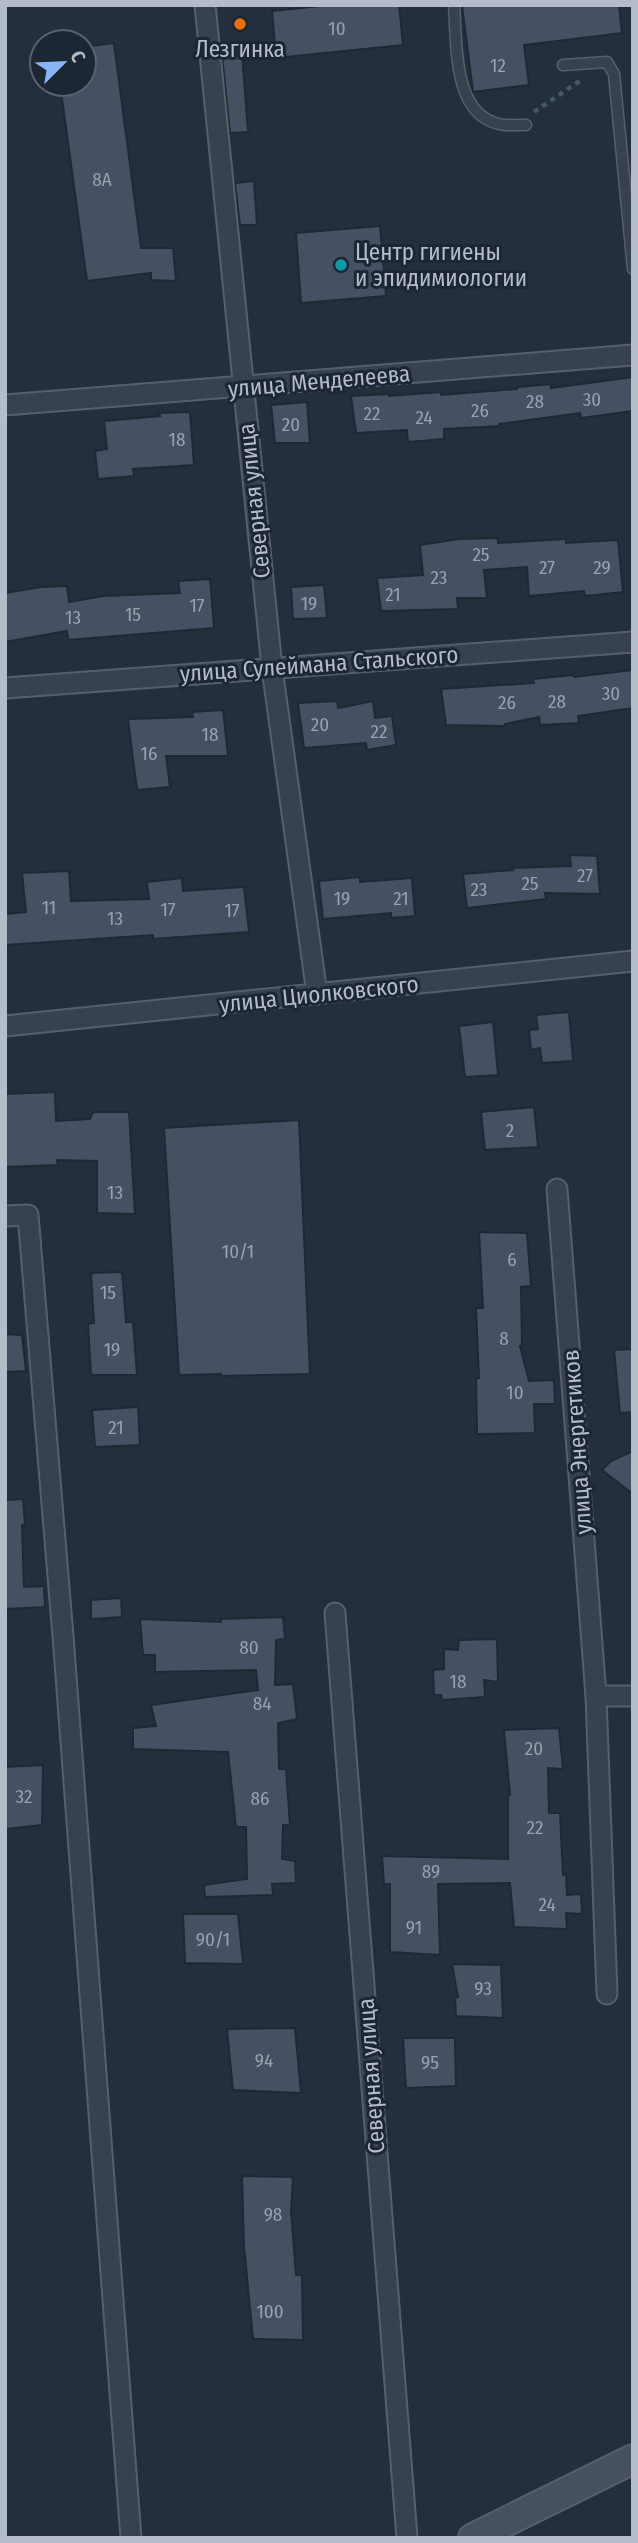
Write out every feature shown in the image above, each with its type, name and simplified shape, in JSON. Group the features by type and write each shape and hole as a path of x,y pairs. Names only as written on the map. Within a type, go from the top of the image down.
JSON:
{"main road":[{"path":"472,2538 633,2459"}],"street":[{"name":"Северная улица","path":"205,5 272,667 317,994"},
{"name":"улица Менделеева","path":"5,405 633,355"},
{"name":"улица Сулеймана Стальского","path":"5,688 633,642"},
{"name":"улица Циолковского","path":"5,1026 633,961"},
{"name":"улица Энергетиков","path":"557,1188 596,1696 607,1994"},
{"path":"5,1216 28,1215 63,1636 131,2538"},
{"name":"Северная улица","path":"335,1613 407,2538"},
{"path":"596,1696 633,1696"}],"lane":[{"path":"454,5 461,85 467,98 484,118 499,124 526,125"},
{"path":"563,65 607,62 614,74 633,269"}],"path":[{"path":"526,125 533,113 581,79 593,61"}],"building":[{"path":"330,5 399,5 403,45 276,58 272,11"},
{"path":"462,5 619,5 622,33 524,45 529,85 473,92"},
{"path":"114,43 141,248 173,248 176,281 151,280 151,273 87,281 62,98 98,98 98,45"},
{"path":"242,53 248,132 230,133 222,55"},
{"path":"254,181 257,225 240,225 235,183"},
{"name":"Центр гигиены и эпидимиологии","path":"380,226 386,296 301,303 296,233"},
{"path":"633,377 633,411 581,418 580,413 499,426 444,429 444,439 408,442 407,430 356,433 351,396 441,392 441,395 551,384 551,388"},
{"path":"307,402 310,443 275,443 271,405"},
{"path":"190,412 194,465 133,469 134,476 98,479 95,451 107,449 104,421 160,416 159,413"},
{"path":"498,538 498,543 566,539 566,543 618,540 623,592 585,596 584,591 529,596 527,567 484,570 487,598 457,598 458,609 381,611 377,578 423,575 420,545 459,539"},
{"path":"210,579 214,628 68,640 67,631 5,642 5,593 67,586 69,602 103,596 180,593 178,581"},
{"path":"324,585 327,618 293,619 291,587"},
{"path":"633,670 633,708 578,716 579,723 540,725 539,717 505,726 446,725 441,689 534,683 533,679"},
{"path":"337,701 338,708 373,701 375,718 392,716 396,745 367,750 366,743 304,748 298,703"},
{"path":"223,710 228,756 166,756 170,787 137,790 128,719 193,717 192,712"},
{"path":"570,855 597,856 600,894 545,893 546,899 467,908 463,874 513,870 512,868 571,866"},
{"path":"69,871 71,901 149,899 147,882 182,878 183,891 244,887 249,932 153,939 153,935 5,945 5,914 26,912 22,873"},
{"path":"360,877 360,882 412,878 415,916 391,918 391,913 323,919 319,881"},
{"path":"569,1012 573,1061 542,1063 540,1048 531,1050 529,1030 538,1029 536,1015"},
{"path":"493,1022 498,1075 465,1077 459,1026"},
{"path":"55,1092 56,1121 90,1119 93,1112 129,1112 135,1214 97,1213 97,1161 57,1160 58,1165 5,1167 5,1094"},
{"path":"534,1107 538,1147 485,1150 481,1112"},
{"path":"299,1120 310,1374 179,1375 164,1128"},
{"path":"479,1232 527,1233 531,1286 521,1287 520,1346 529,1381 554,1380 555,1404 534,1404 535,1433 477,1434 476,1378 479,1378 476,1308 483,1308"},
{"path":"122,1272 126,1322 133,1322 137,1375 91,1375 88,1324 94,1323 91,1273"},
{"path":"5,1334 22,1335 26,1371 5,1372"},
{"path":"633,1349 633,1412 620,1413 614,1350"},
{"path":"138,1407 140,1445 95,1447 92,1410"},
{"path":"633,1451 633,1494 602,1470 611,1461"},
{"path":"23,1499 24,1587 44,1586 45,1607 5,1609 5,1500"},
{"path":"121,1598 122,1617 91,1619 91,1600"},
{"path":"283,1617 285,1639 276,1640 275,1685 293,1684 297,1719 278,1723 279,1769 286,1769 290,1825 283,1825 282,1859 295,1861 296,1883 272,1884 273,1895 205,1897 204,1885 247,1879 246,1827 236,1827 228,1752 133,1749 133,1728 156,1726 151,1705 258,1690 256,1670 155,1672 155,1655 143,1655 140,1619 221,1622 221,1619"},
{"path":"497,1639 498,1682 484,1680 485,1697 442,1700 441,1695 434,1695 433,1670 444,1669 444,1649 458,1650 459,1640"},
{"path":"559,1728 563,1769 548,1768 549,1813 560,1813 563,1875 566,1874 567,1895 581,1894 582,1914 566,1913 567,1929 514,1927 510,1883 438,1884 440,1955 390,1952 390,1884 384,1884 382,1856 508,1859 510,1795 504,1730"},
{"path":"43,1765 42,1825 5,1829 5,1767"},
{"path":"183,1914 238,1914 243,1964 185,1963"},
{"path":"452,1964 501,1965 503,2018 456,2016 455,1998 458,1997"},
{"path":"295,2028 301,2093 233,2090 227,2029"},
{"path":"403,2038 455,2038 456,2086 406,2088"},
{"path":"242,2176 293,2177 291,2211 296,2275 302,2275 303,2340 253,2339 244,2246"}],"place":[{"name":"Лезгинка","path":"240,24"},
{"name":"Центр гигиены и эпидимиологии","path":"341,265"}]}
